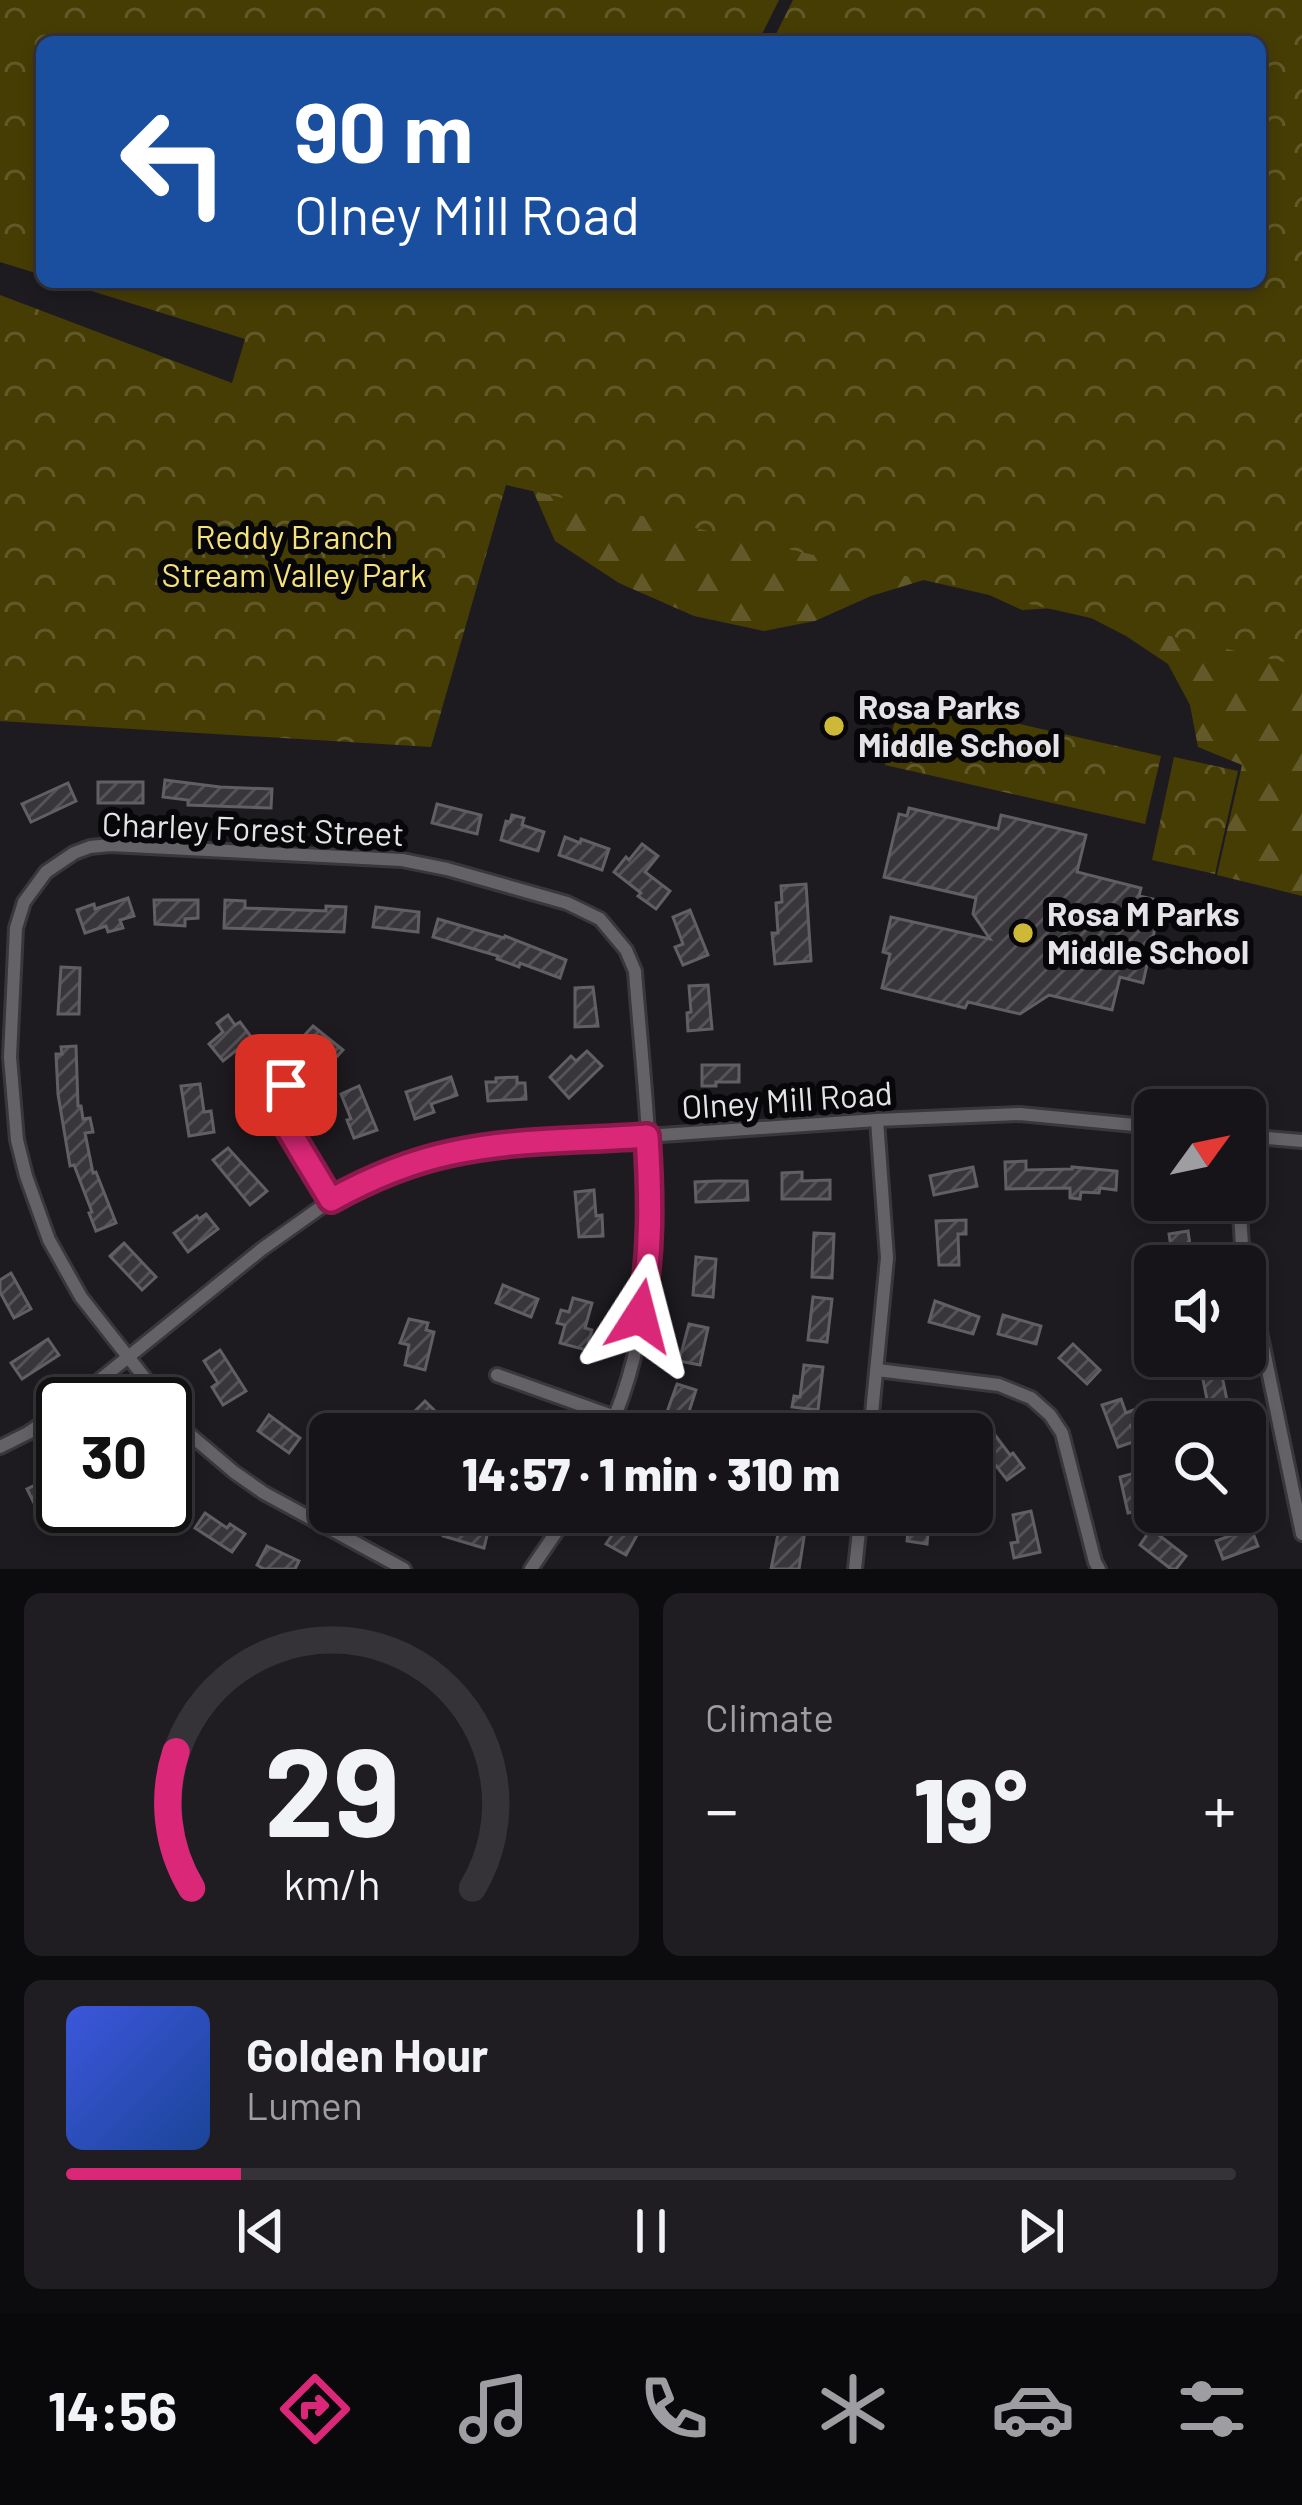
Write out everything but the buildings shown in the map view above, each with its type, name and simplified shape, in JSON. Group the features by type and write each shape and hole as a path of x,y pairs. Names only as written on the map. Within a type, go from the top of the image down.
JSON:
{"street":[{"name":"Charley Forest Street","path":"404,1569 264,1492 188,1433 81,1297 50,1240 17,1140 10,1057 19,913 46,872 74,853 110,845 402,860 567,902 600,919 626,950 635,971 652,1216 648,1275 633,1358 616,1413"},
{"name":"Olney Mill Road","path":"103,1377 331,1200 387,1172 452,1153 877,1120 1020,1114 1134,1125"},
{"path":"281,1117 331,1200"},
{"path":"872,1413 886,1258 877,1120"},
{"path":"1266,1138 1302,1141"},
{"path":"1240,1221 1302,1534"},
{"path":"877,1370 999,1385 1031,1398 1062,1433 1100,1569"},
{"path":"497,1375 604,1413"},
{"name":"Olney Mill Road","path":"0,1447 36,1428"},
{"path":"531,1569 556,1533"},
{"path":"854,1569 858,1533"}],"green space":[{"path":"0,0 779,0 761,36 36,36 36,273 0,262"},
{"name":"Reddy Branch Stream Valley Park","path":"793,0 1302,0 1302,666 506,485 431,747 0,721 0,295 232,383 245,339 82,288 1266,288 1266,36 775,36"},
{"path":"1302,354 1302,896 1217,875 1242,765 1198,747 1190,705 1168,664 1126,636 1070,607 1022,610 968,585 927,579 871,596 815,621 764,631 694,616 619,583 555,541 517,454"},
{"path":"900,697 1161,756 1145,824 885,765"},
{"path":"1174,757 1238,771 1215,874 1152,860"}],"place":[{"name":"Rosa Parks Middle School","path":"834,726"},
{"name":"Rosa M Parks Middle School","path":"1023,933"}],"route":[{"path":"286,1085 292,1102 281,1117 331,1200 387,1172 452,1153 647,1136 652,1216 640,1316"}]}
